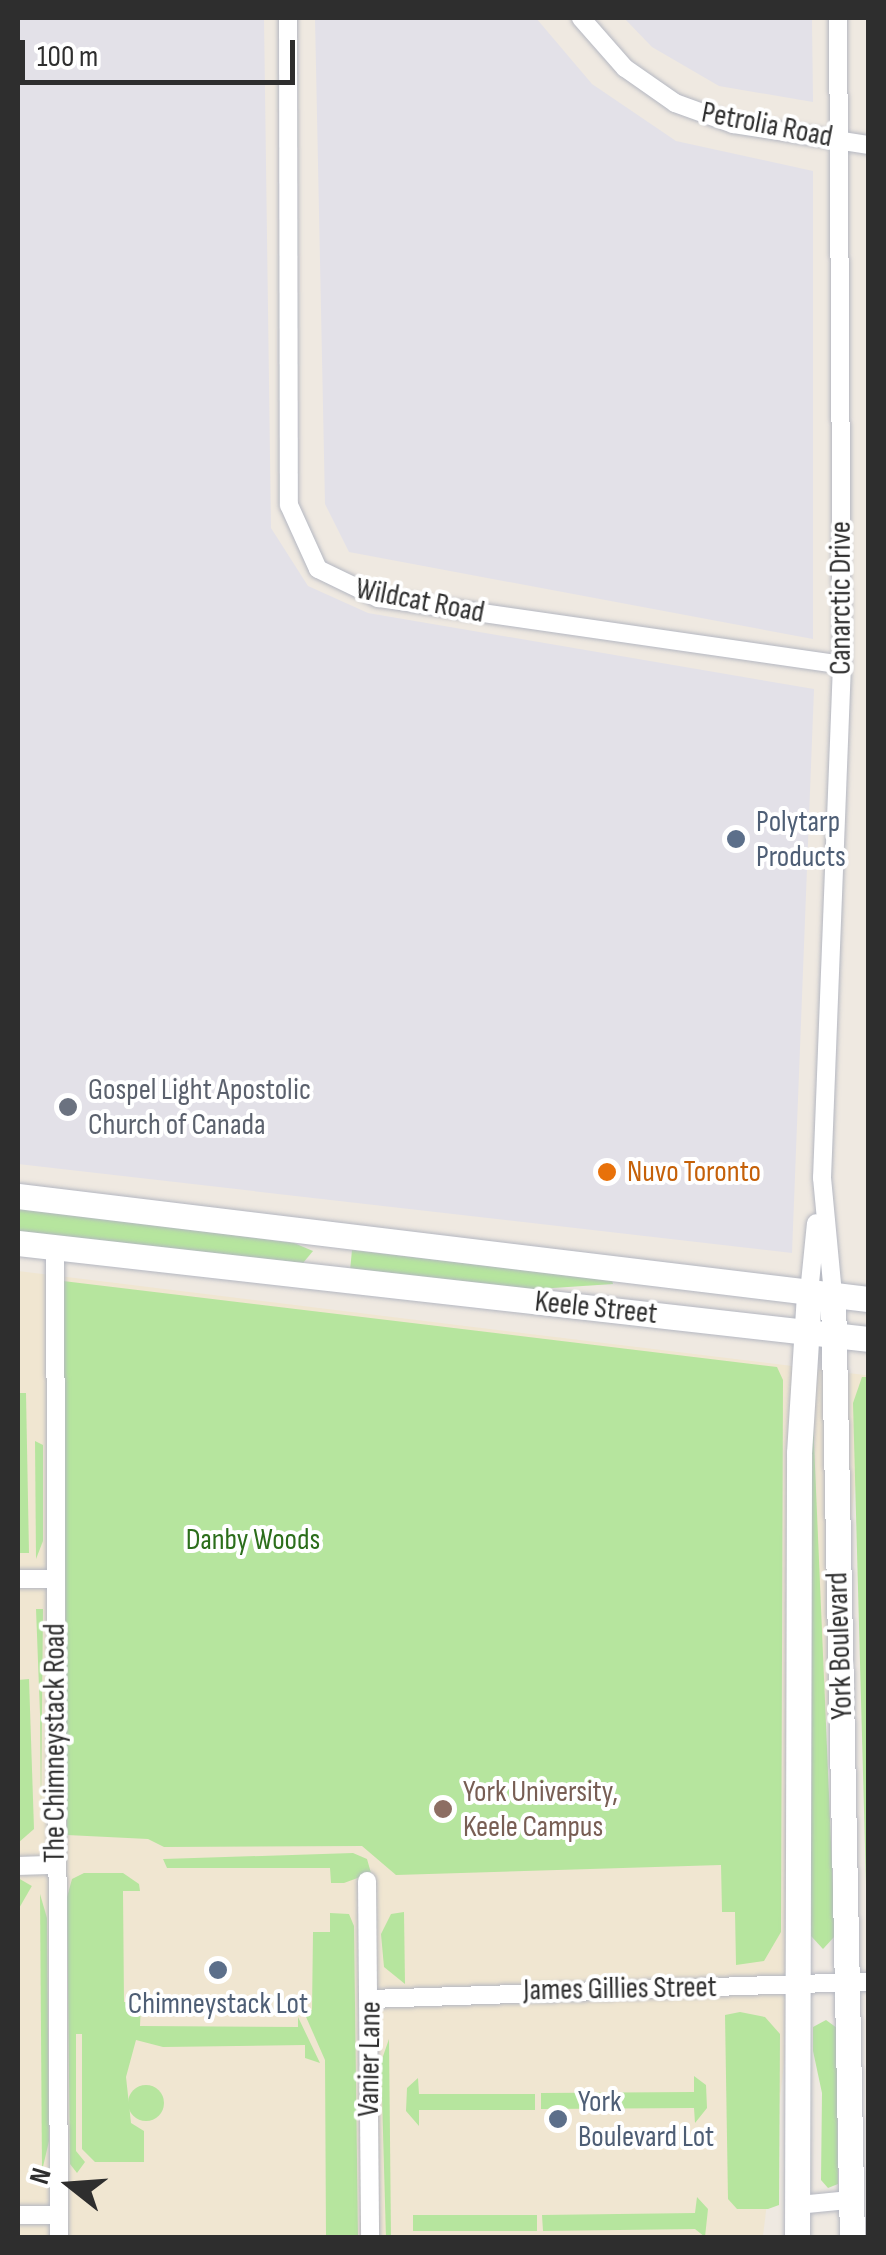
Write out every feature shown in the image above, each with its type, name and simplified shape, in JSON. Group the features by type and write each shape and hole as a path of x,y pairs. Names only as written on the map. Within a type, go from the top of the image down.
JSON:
{"street":[{"name":"Wildcat Road","path":"288,18 289,505 318,569 378,598 842,666"},
{"name":"Petrolia Road","path":"581,18 625,68 674,104 733,124 868,145"},
{"name":"Canarctic Drive","path":"805,1331 821,1293 842,666 838,18"},
{"name":"Keele Street","path":"18,1196 868,1299"},
{"path":"323,1279 331,1236"},
{"name":"Keele Street","path":"18,1244 868,1339"},
{"name":"The Chimneystack Road","path":"54,1250 59,2238"},
{"name":"York Boulevard","path":"821,1293 834,1335 859,1983 849,2200 852,2238"},
{"name":"York Boulevard","path":"797,2238 805,1331"},
{"path":"18,1579 55,1579"},
{"path":"18,1866 55,1865"},
{"name":"Vanier Lane","path":"367,1881 371,1998 370,2238"},
{"name":"James Gillies Street","path":"371,1998 859,1983"},
{"path":"798,2205 849,2200"},
{"path":"18,2215 59,2214"}],"shaded area":[{"path":"18,18 264,18 271,528 308,586 368,613 814,689 792,1253 18,1164"},
{"path":"315,18 536,18 592,84 676,141 813,171 813,639 349,552 325,504"},
{"path":"624,18 812,18 813,102 719,86 652,47"},
{"name":"York University, Keele Campus","path":"18,1271 868,1375 763,2238 18,2238"}],"green space":[{"path":"18,1206 294,1243 313,1251 303,1263 18,1232"},
{"path":"352,1250 612,1280 613,1284 523,1290 350,1271"},
{"name":"Danby Woods","path":"63,1281 777,1367 783,1380 781,1932 764,1961 736,1965 735,1912 722,1912 721,1865 396,1875 362,1846 164,1847 148,1839 67,1835"},
{"path":"862,1377 868,1377 868,1958 853,1403"},
{"path":"18,1393 26,1393 29,1553 18,1553"},
{"path":"812,1396 835,1936 823,1949 811,1936"},
{"path":"35,1441 43,1445 43,1541 36,1559"},
{"path":"36,1609 43,1609 41,1815 40,1714"},
{"path":"29,1679 34,1829 18,1843 18,1680"},
{"path":"353,1853 367,1859 371,1873 344,1883 331,1883 330,1868 167,1868 163,1859"},
{"path":"84,1873 123,1873 139,1884 140,1891 123,1891 124,2002 141,2003 140,2026 298,2027 298,2017 320,2063 305,2058 305,2045 163,2047 136,2040 126,2077 131,2123 144,2131 144,2162 95,2162 82,2149 82,2034 76,2034 76,2151 85,2162 77,2173 70,2164 67,1897 72,1879"},
{"path":"18,1878 32,1886 18,1910"},
{"path":"40,1894 47,1918 49,2141 42,2171"},
{"path":"404,1912 405,1984 384,1967 381,1934 391,1914"},
{"path":"330,1913 349,1914 354,1926 358,2237 326,2237 325,2060 303,2010 312,2010 313,1932 330,1932"},
{"path":"740,2012 765,2017 780,2034 779,2205 768,2209 737,2209 728,2199 725,2015"},
{"path":"826,2020 837,2028 838,2184 828,2188 821,2180 822,2093 813,2051 813,2027"},
{"path":"389,2039 391,2237 386,2238 381,2062"},
{"path":"694,2076 706,2085 707,2108 695,2123 694,2108 541,2109 541,2093 694,2092"},
{"path":"418,2078 419,2094 535,2094 535,2110 419,2110 419,2126 406,2111 407,2088"},
{"path":"146,2085 159,2090 164,2103 159,2116 146,2121 133,2116 128,2103 133,2090"},
{"path":"697,2197 708,2209 705,2237 695,2229 543,2231 542,2215 695,2213"},
{"path":"413,2215 537,2215 537,2231 413,2231"}],"place":[{"name":"Polytarp Products","path":"736,839"},
{"name":"Gospel Light Apostolic Church of Canada","path":"68,1107"},
{"name":"Nuvo Toronto","path":"607,1172"},
{"name":"York University, Keele Campus","path":"443,1809"},
{"name":"Chimneystack Lot","path":"218,1970"},
{"name":"York Boulevard Lot","path":"558,2119"}]}
